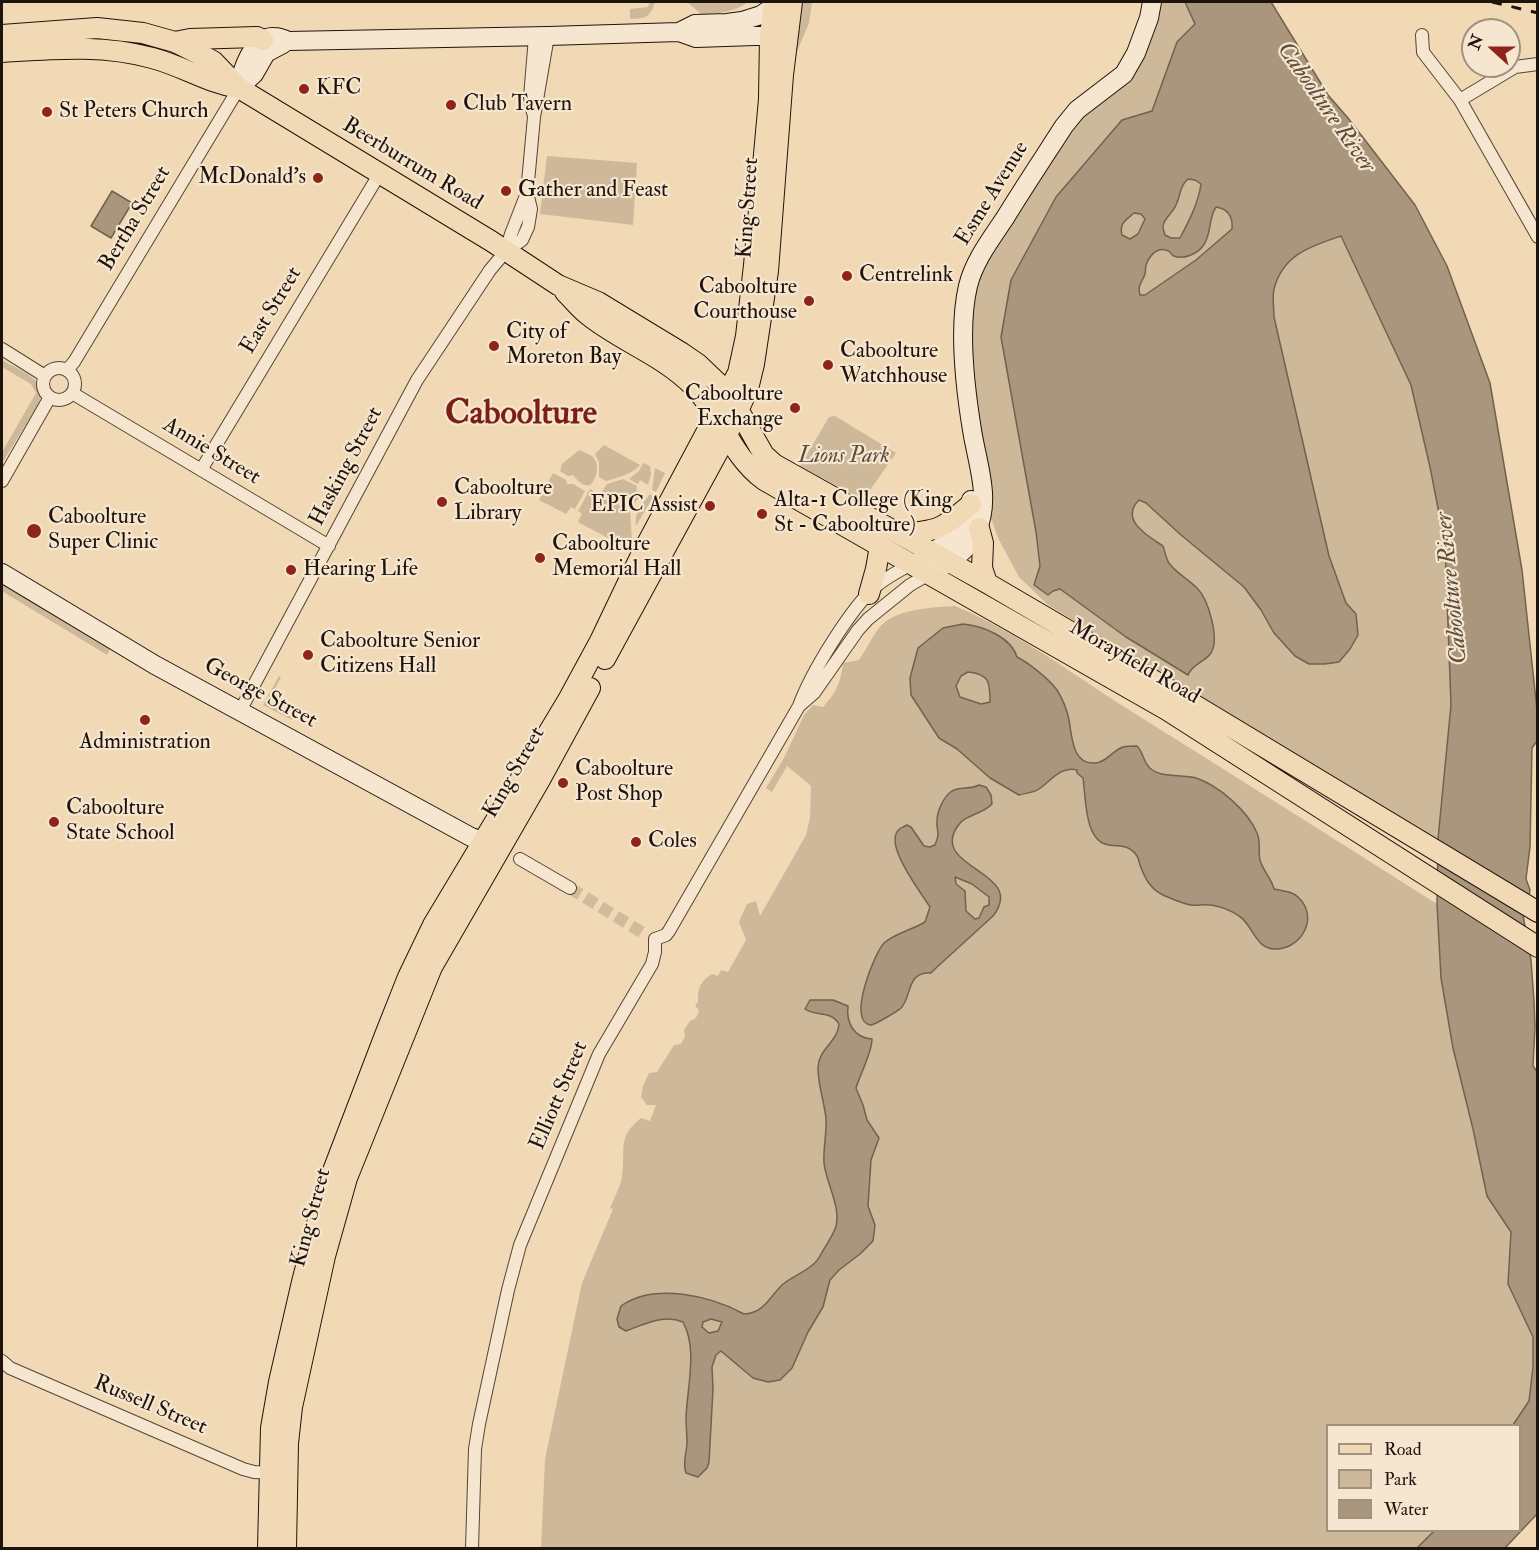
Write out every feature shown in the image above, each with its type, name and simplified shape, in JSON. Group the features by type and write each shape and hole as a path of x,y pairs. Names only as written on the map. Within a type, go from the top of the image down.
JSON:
{"main road":[{"name":"King Street","path":"503,850 568,700 600,641 642,553 716,418 746,394 754,364 768,271 788,26 792,2"},
{"name":"King Street","path":"268,1548 278,1473 328,1241 347,1178 425,982 439,954 503,850 726,437 746,336 769,99 773,4"},
{"name":"Beerburrum Road","path":"2,35 104,28 143,33 175,42 213,61 239,88 558,285 598,302 682,353 706,371 733,403"},
{"path":"175,42 190,39 257,37 263,40"},
{"name":"Beerburrum Road","path":"2,52 79,48 116,50 160,60 217,84 239,88"},
{"name":"Beerburrum Road","path":"558,285 588,315 675,370 701,396 716,418"},
{"name":"Morayfield Road","path":"733,403 764,455 774,464 987,583 1168,689 1538,912"},
{"name":"Morayfield Road","path":"716,418 742,461 764,480 1167,710 1538,947"},
{"path":"900,534 931,531 943,527 971,504"},
{"path":"978,528 983,543 982,568 987,583"},
{"path":"869,594 880,546"},
{"name":"King Street","path":"278,1473 286,1548"}],"street":[{"name":"Esme Avenue","path":"941,557 946,544 960,531 971,504 974,447 962,333 969,284 979,259 1064,126 1077,110 1124,74 1136,53 1149,18 1152,2"},
{"path":"679,32 695,24 727,24 742,21 761,15 773,4"},
{"path":"239,88 243,67 252,52 263,40 275,37 288,41 541,37 679,32 696,38 770,36 788,26"},
{"path":"1422,35 1424,52 1460,100 1538,237"},
{"path":"506,251 527,192 541,37"},
{"path":"239,88 254,74 270,50 288,41"},
{"path":"1460,100 1515,67 1538,64"},
{"name":"Bertha Street","path":"67,370 74,362 239,88"},
{"name":"East Street","path":"201,470 380,173"},
{"name":"Hasking Street","path":"240,711 423,371 490,270 506,251"},
{"path":"2,349 45,376"},
{"path":"55,369 67,370 74,380 72,393 60,400 51,397 44,390 45,376 55,369"},
{"name":"Annie Street","path":"72,393 329,546"},
{"path":"2,481 51,397"},
{"name":"Esme Avenue","path":"941,557 968,547 978,528 983,511 983,497 979,460 974,447"},
{"path":"911,564 941,557"},
{"path":"929,574 941,557"},
{"name":"Elliott Street","path":"472,1548 478,1424 520,1245 599,1054 652,964 655,952 651,937 666,935 669,931 799,706 806,687 840,632 869,594 891,576 911,564"},
{"name":"George Street","path":"2,573 155,665 503,850"},
{"name":"Elliott Street","path":"799,706 814,693 868,619 910,585 929,574"},
{"path":"503,850 570,888"},
{"name":"Russell Street","path":"2,1362 10,1368 243,1469 278,1473"}],"green space":[{"path":"650,2 655,2 649,14 630,19 630,9 648,7"},
{"path":"687,2 748,2 720,13 701,14"},
{"path":"803,2 812,2 809,23 796,54"},
{"path":"1152,2 1185,2 1195,24 1327,208 1411,385 1445,544 1451,705 1438,839 1048,605 1019,577 998,538 989,512 971,426 969,284 1064,126 1124,74"},
{"path":"547,156 637,163 633,225 540,214"},
{"path":"2,360 31,376 40,388 41,396 38,405 2,463 2,452 36,393 31,384 2,367"},
{"name":"Lions Park","path":"835,416 896,453 863,500 800,466 829,417"},
{"path":"604,445 640,465 629,473 606,481 599,477 599,462 595,454"},
{"path":"579,450 592,456 595,460 596,476 590,485 582,484 573,475 568,476 560,471 562,464"},
{"path":"643,463 650,466 651,474 648,485 640,480 638,484 629,479 639,471"},
{"path":"655,468 665,473 656,492 652,490"},
{"path":"553,473 566,480 567,484 573,484 585,491 575,509 571,507 566,514 539,500"},
{"path":"623,479 637,486 636,490 643,494 632,505 601,493 607,484"},
{"path":"590,489 597,493 600,499 613,501 630,512 632,540 625,547 578,522 582,514 578,511"},
{"path":"650,494 653,497 636,526 641,505"},
{"path":"2,583 110,649 107,655 2,591"},
{"path":"955,606 1024,642 1437,904 1441,978 1453,1048 1487,1196 1511,1232 1508,1284 1533,1337 1533,1367 1529,1401 1514,1424 1326,1424 1326,1532 1433,1532 1417,1548 541,1548 545,1459 582,1283 613,1209 610,1208 621,1180 625,1138 633,1125 641,1118 650,1121 656,1105 647,1105 641,1097 643,1086 649,1073 657,1072 674,1045 681,1044 685,1037 684,1030 690,1021 696,1018 699,1011 695,1005 698,1002 702,982 712,974 718,976 721,970 728,972 746,940 739,922 747,904 756,901 760,916 806,835 810,818 811,786 787,766 772,792 766,788 784,758 804,715 813,705 823,707 835,692 843,663 859,660 885,622 903,613"},
{"path":"279,676 281,677 268,703 293,718 292,720 263,705"}],"water":[{"name":"Caboolture River","path":"1185,2 1271,2 1328,95 1415,205 1447,266 1490,383 1522,570 1538,719 1537,741 1532,748 1530,847 1526,879 1530,890 1526,911 1523,915 1531,960 1534,1001 1533,1066 1538,1073 1538,1513 1521,1531 1521,1424 1514,1424 1529,1401 1533,1367 1533,1337 1508,1284 1511,1232 1487,1196 1453,1048 1441,978 1437,904 1438,839 1451,705 1445,544 1411,385 1341,236 1309,248 1292,259 1278,277 1273,299 1274,317 1329,556 1346,603 1356,614 1358,635 1339,662 1309,664 1295,656 1274,633 1244,587 1146,503 1139,500 1132,514 1134,521 1138,527 1163,546 1172,567 1201,593 1212,619 1214,638 1211,653 1192,668 1188,675 1126,637 1060,589 1048,595 1034,585 1040,566 1036,532 1001,337 1011,280 1056,197 1122,120 1152,111 1177,42 1195,24","holes":["1188,179 1201,184 1190,219 1180,238 1171,238 1165,235 1164,223 1175,208 1185,182","1216,207 1227,212 1231,217 1232,229 1196,260 1145,295 1140,295 1139,286 1151,256 1162,249 1178,257 1186,257 1197,252 1206,242","1134,213 1141,214 1145,219 1138,234 1130,239 1122,235 1121,227"]},
{"path":"112,191 132,203 111,238 91,226"},
{"path":"963,624 979,627 1003,638 1017,657 1033,667 1057,690 1068,716 1074,748 1077,754 1087,762 1099,762 1119,749 1137,746 1146,764 1156,772 1196,778 1223,793 1240,808 1253,825 1259,839 1260,860 1274,889 1294,894 1305,906 1307,922 1301,937 1288,947 1271,949 1259,942 1244,920 1233,912 1213,905 1185,904 1156,891 1146,879 1134,852 1128,848 1101,842 1095,836 1088,818 1083,778 1077,770 1061,772 1037,790 1019,795 990,778 957,749 939,738 911,695 910,678 918,648 943,628","holes":["968,672 985,677 989,685 990,702 981,704 960,697 956,686 961,676"]},
{"path":"976,786 986,787 991,795 992,804 960,823 952,841 956,852 990,879 998,889 1000,901 993,916 931,973 923,973 913,980 901,1008 870,1025 864,1021 861,1012 865,987 874,960 884,943 925,922 930,907 901,861 895,841 896,834 900,828 907,825 911,827 924,846 935,845 938,834 938,813 946,797 952,791","holes":["955,877 972,884 989,897 989,905 984,907 979,918 975,919 966,911 965,891 956,884"]},
{"path":"810,1000 833,1000 848,1006 848,1018 852,1028 860,1036 872,1039 856,1088 867,1120 879,1138 871,1160 868,1206 875,1225 873,1241 830,1280 823,1307 808,1332 792,1368 780,1380 768,1382 753,1378 721,1351 716,1355 712,1367 709,1462 707,1468 698,1477 686,1473 684,1465 691,1356 683,1322 661,1319 626,1331 619,1327 617,1319 621,1306 634,1299 666,1293 699,1297 744,1314 751,1313 766,1304 782,1285 809,1268 818,1259 836,1226 837,1211 824,1163 826,1118 818,1068 821,1056 835,1036 839,1024 828,1015 805,1009","holes":["711,1319 722,1322 718,1331 709,1333 702,1327 703,1322"]},
{"path":"1433,1532 1520,1532 1505,1548 1417,1548"}],"tunnel":[{"path":"570,888 646,935"}],"railway":[{"path":"1492,2 1538,13"}],"place":[{"name":"KFC","path":"304,89"},
{"name":"Club Tavern","path":"451,105"},
{"name":"St Peters Church","path":"47,112"},
{"name":"McDonald's","path":"318,178"},
{"name":"Gather and Feast","path":"506,191"},
{"name":"Centrelink","path":"847,276"},
{"name":"Caboolture Courthouse","path":"809,301"},
{"name":"City of Moreton Bay","path":"494,346"},
{"name":"Caboolture Watchhouse","path":"828,365"},
{"name":"Caboolture Exchange","path":"795,408"},
{"name":"Caboolture Library","path":"442,502"},
{"name":"EPIC Assist","path":"710,506"},
{"name":"Alta-1 College (King St - Caboolture)","path":"762,514"},
{"name":"Caboolture Super Clinic","path":"34,531"},
{"name":"Caboolture Memorial Hall","path":"540,558"},
{"name":"Hearing Life","path":"291,570"},
{"name":"Caboolture Senior Citizens Hall","path":"308,655"},
{"name":"Administration","path":"145,720"},
{"name":"Caboolture Post Shop","path":"563,783"},
{"name":"Caboolture State School","path":"54,822"},
{"name":"Coles","path":"636,842"}],"district":[{"name":"Caboolture","path":"521,416"}]}
